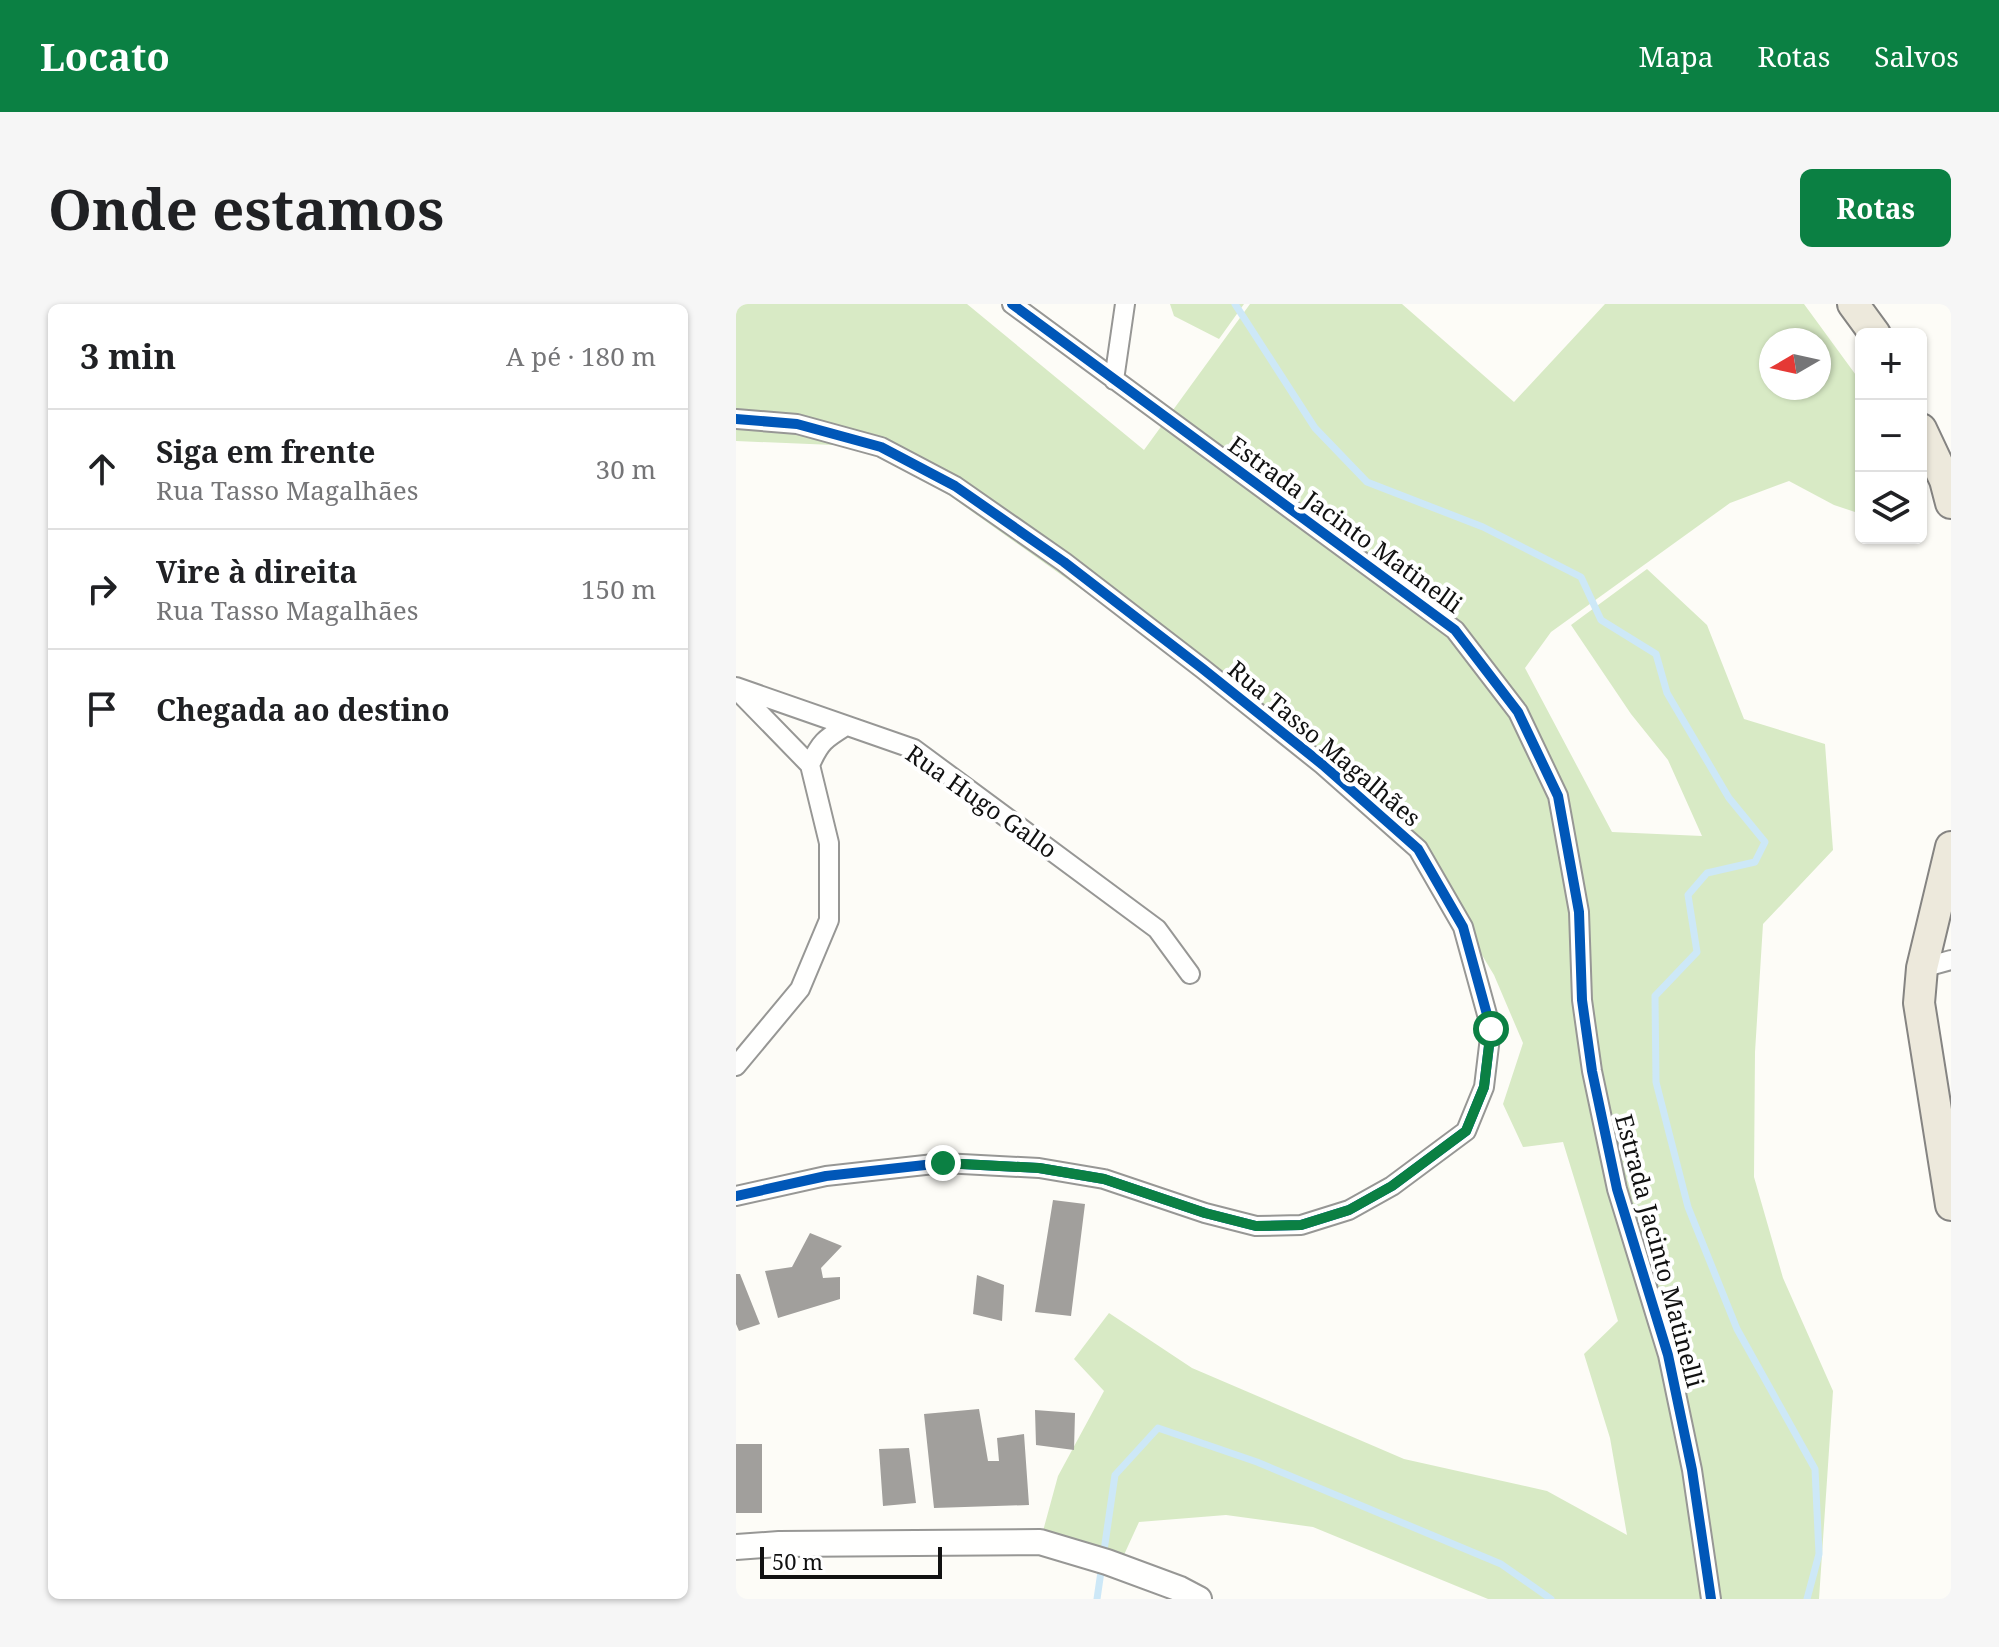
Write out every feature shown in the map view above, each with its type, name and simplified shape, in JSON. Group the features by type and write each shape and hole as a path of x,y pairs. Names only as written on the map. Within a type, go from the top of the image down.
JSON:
{"main road":[{"path":"1853,304 1871,328"},
{"path":"1927,442 1945,480 1951,503"},
{"path":"1951,847 1937,964 1919,1003 1951,1205"}],"street":[{"name":"Estrada Jacinto Matinelli","path":"1012,304 1455,630 1518,712 1558,796 1579,912 1582,1000 1592,1071 1617,1189 1668,1355 1692,1470 1711,1599"},
{"path":"1114,380 1125,304"},
{"name":"Rua Tasso Magalhães","path":"736,419 797,424 881,447 955,486 1076,571 1323,765 1418,849 1463,927 1491,1029 1484,1087 1466,1131 1392,1186 1349,1210 1301,1225 1256,1226 1205,1213 1104,1179 1039,1168 943,1163 826,1176 736,1196"},
{"path":"736,688 810,765 829,843 829,920 800,989 736,1066"},
{"name":"Rua Hugo Gallo","path":"736,688 914,749 1157,929 1190,974"},
{"path":"810,765 818,746 846,726"},
{"path":"736,1547 1040,1542 1107,1562 1189,1594"}],"green space":[{"path":"736,304 967,304 1144,450 1250,304 1402,304 1514,402 1605,304 1804,304 1822,328 1759,328 1759,400 1831,400 1831,341 1855,374 1855,512 1834,505 1789,481 1730,503 1551,632 1525,668 1612,832 1702,836 1668,760 1631,714 1571,625 1647,569 1707,625 1744,719 1825,744 1833,850 1763,924 1755,1052 1754,1177 1783,1278 1833,1391 1819,1599 1488,1599 1313,1527 1226,1515 1139,1522 1123,1557 1040,1542 1058,1476 1104,1391 1074,1359 1109,1313 1192,1368 1404,1459 1547,1491 1627,1535 1610,1438 1584,1354 1618,1321 1563,1142 1523,1147 1503,1104 1523,1043 1494,975 1418,849 1270,723 881,447 736,441"},
{"path":"1170,304 1244,304 1219,339 1174,316"}],"building":[{"path":"1053,1200 1085,1204 1071,1316 1035,1312"},
{"path":"810,1233 842,1246 821,1268 823,1278 840,1277 840,1299 778,1318 765,1271 792,1267"},
{"path":"736,1274 740,1274 760,1324 739,1331 736,1324"},
{"path":"977,1275 1004,1285 1002,1321 973,1314"},
{"path":"979,1409 988,1461 999,1461 997,1438 1024,1434 1029,1505 934,1508 924,1414"},
{"path":"1035,1410 1075,1413 1074,1450 1036,1445"},
{"path":"736,1444 762,1444 762,1513 736,1513"},
{"path":"909,1448 916,1503 883,1506 879,1449"}],"waterway":[{"path":"1235,304 1315,428 1367,482 1483,527 1581,577 1601,620 1656,654 1667,693 1729,798 1765,842 1755,862 1707,873 1688,895 1697,952 1655,996 1656,1082 1688,1207 1737,1329 1815,1469 1819,1554 1807,1599"},
{"path":"1097,1599 1115,1475 1158,1428 1257,1462 1501,1564 1551,1599"}],"cycle path":[{"path":"1012,304 1455,630 1518,712 1558,796 1579,912 1582,1000 1592,1071 1617,1189 1668,1355 1692,1470 1711,1599"},
{"path":"736,419 797,424 881,447 955,486 1064,562 1323,765 1418,849 1463,927 1491,1029 1484,1087 1466,1131 1392,1186 1349,1210 1301,1225 1256,1226 1205,1213 1104,1179 1039,1168 943,1163 826,1176 736,1196"}],"route":[{"path":"943,1163 1039,1168 1104,1179 1205,1213 1256,1226 1301,1225 1349,1210 1392,1186 1466,1131 1484,1087 1491,1029"}]}
